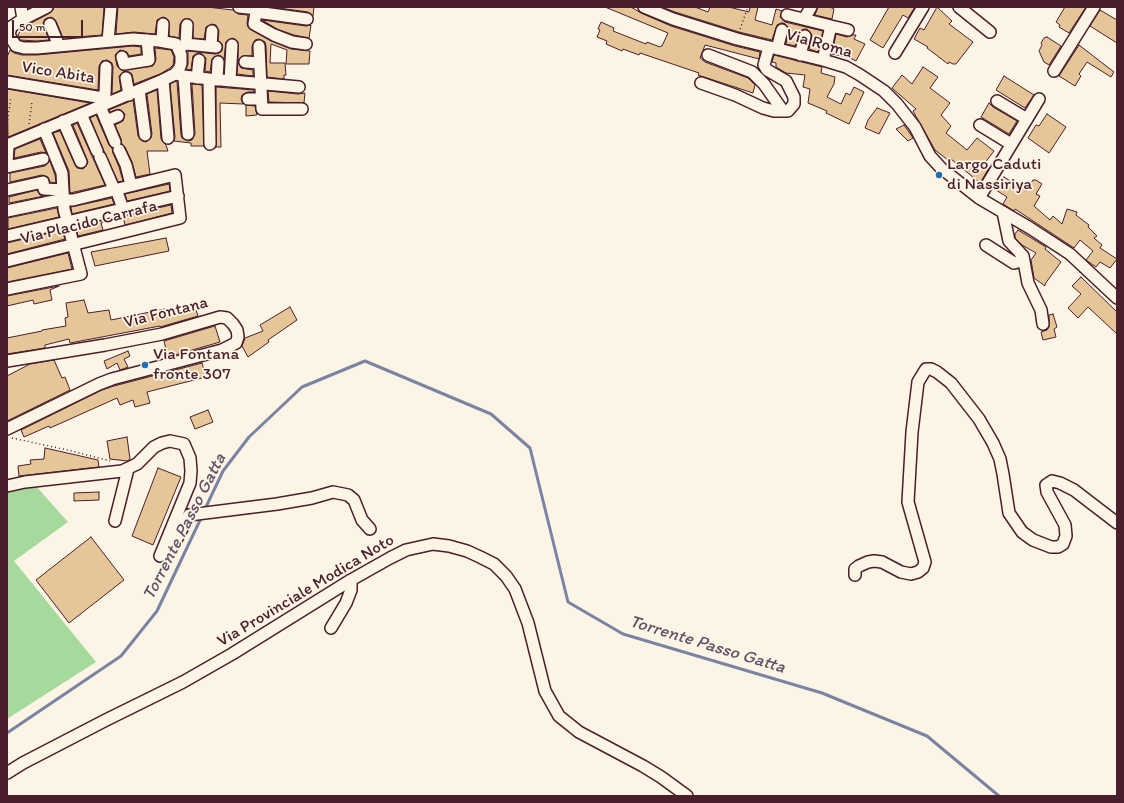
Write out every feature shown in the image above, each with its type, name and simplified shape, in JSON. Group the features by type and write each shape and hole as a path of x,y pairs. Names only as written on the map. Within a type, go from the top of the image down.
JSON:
{"street":[{"path":"47,7 20,10 8,34 16,46 24,48 59,46 133,39 172,42 182,46 214,47 212,31"},
{"path":"108,41 111,7"},
{"path":"239,7 238,8 257,10 307,20"},
{"name":"Via Roma","path":"644,7 672,19 737,39 846,67 860,75 884,91 911,120 930,156 941,168 979,198 1070,254 1117,298"},
{"path":"804,19 812,7"},
{"path":"895,53 924,7"},
{"path":"959,7 990,32"},
{"path":"1054,71 1094,7"},
{"path":"257,10 254,24 274,35 292,42 306,44"},
{"path":"787,15 848,30"},
{"path":"50,24 59,46"},
{"path":"162,24 162,41"},
{"path":"187,25 179,69 188,134"},
{"path":"823,60 831,26"},
{"path":"701,83 735,95 763,108 788,111 794,104 794,96 786,81 766,70 764,65 782,30"},
{"path":"800,55 805,36"},
{"path":"122,57 124,64 149,60 147,40"},
{"path":"230,81 232,45"},
{"path":"259,46 262,109 302,109"},
{"path":"708,55 752,72 764,84 783,111"},
{"path":"197,78 199,60"},
{"path":"210,144 213,80 218,62"},
{"path":"245,62 259,62"},
{"path":"106,67 105,94 103,103 106,121 126,165 131,185"},
{"path":"43,159 7,166 7,145 81,114 103,103 180,75 213,80 300,87"},
{"path":"126,78 129,94"},
{"path":"163,80 168,138"},
{"name":"Vico Abita","path":"7,82 103,103"},
{"path":"140,90 145,135"},
{"path":"248,100 261,99"},
{"path":"979,198 1039,99"},
{"path":"997,101 1027,119"},
{"path":"81,114 115,189 122,209"},
{"path":"106,121 118,116"},
{"path":"63,121 81,162"},
{"path":"980,124 1011,144"},
{"path":"7,289 81,274 67,222 63,195 62,173 44,129"},
{"path":"7,190 43,182 44,189 73,200 175,175 178,196 7,236"},
{"path":"7,212 63,195"},
{"name":"Via Placido Carrafa","path":"7,261 180,218 178,196"},
{"path":"1003,212 1009,241 1023,256 1028,283 1041,310 1043,324"},
{"path":"986,245 1014,263 1020,261 1023,256"},
{"name":"Via Fontana","path":"7,361 162,334 220,317 227,318 233,324 237,330 238,337 236,343 222,350 112,379 99,384 7,429"},
{"path":"855,575 855,569 859,566 874,561 882,562 901,572 911,574 918,572 923,568 925,562 908,502 912,432 918,382 926,369 931,369 937,372 951,383 979,419 993,443 1000,459 1009,513 1022,532 1033,540 1051,547 1058,547 1063,544 1066,536 1065,525 1047,492 1046,485 1052,481 1074,490 1117,523"},
{"path":"7,486 25,482 122,472 137,464 154,447 170,441 184,444 190,458 191,471 190,483 162,552 173,546 189,515 276,504 312,498 333,492 348,494 354,500 362,520 370,529"},
{"path":"115,521 128,469"},
{"name":"Via Provinciale Modica Noto","path":"7,773 23,763 106,720 183,682 232,654 351,580 406,550 433,544 449,546 467,551 494,564 506,576 515,589 521,604 528,623 545,690 559,716 579,732 662,777 687,796"},
{"path":"330,628 346,603 351,590 351,580"}],"path":[{"path":"737,39 748,7"},
{"path":"7,124 11,97"},
{"path":"27,136 32,102"},
{"path":"7,436 110,461"}],"green space":[{"path":"35,485 68,522 14,561 96,662 7,719 7,490"}],"building":[{"path":"54,7 104,7 102,35 63,38 56,21 51,17 45,19 43,23 49,40 20,40 18,35 22,28 50,13"},
{"path":"118,7 207,7 233,10 238,14 248,15 248,27 271,41 291,49 310,51 309,64 286,64 287,50 271,44 270,63 285,63 286,75 284,75 284,79 267,77 265,42 259,39 255,40 252,46 252,56 242,56 238,61 238,42 232,38 226,42 224,59 218,55 212,59 210,72 205,71 206,58 200,53 193,56 191,70 186,69 188,64 188,51 215,54 222,51 222,44 218,41 219,31 216,25 212,24 206,27 204,39 193,38 193,22 190,19 184,19 180,24 179,38 169,36 169,21 163,17 157,20 155,34 134,32 116,34"},
{"path":"271,7 314,7 313,16 308,12"},
{"path":"605,7 631,7 671,26 735,46 760,52 759,59 705,45 700,58 705,62 748,78 755,85 753,93 698,75 699,73 640,53 639,55 623,49 622,51 606,44 607,41 597,37 601,22 614,28 613,31 646,44 647,42 660,47 662,46 668,33"},
{"path":"662,7 695,7 708,12 710,7 729,7 749,12 750,7 758,7 755,20 772,25 776,9 782,11 780,17 785,22 823,31 818,52 809,49 812,35 807,29 800,31 795,46 786,44 789,29 784,23 777,25 772,40 739,32"},
{"path":"818,7 830,7 834,9 832,19 815,15"},
{"path":"889,7 915,7 908,18 903,15 883,48 870,40"},
{"path":"937,7 952,21 949,24 973,42 956,64 949,62 948,64 927,48 928,47 914,39 920,28 924,30"},
{"path":"1065,7 1086,7 1069,33 1059,27 1060,25 1056,22"},
{"path":"1100,10 1117,20 1117,43 1090,26"},
{"path":"262,20 306,26 311,25 309,38 277,29"},
{"path":"836,34 847,37 856,35 854,39 865,44 856,61 848,57 832,54"},
{"path":"1047,37 1061,46 1049,65 1044,62 1039,51 1042,45 1041,43 1044,38"},
{"path":"1079,45 1114,72 1111,77 1087,62 1079,74 1081,76 1075,86 1059,76"},
{"path":"133,46 141,47 141,54 129,56 127,52 120,50 115,55 117,66 121,70 153,66 156,60 155,48 171,50 174,57 173,65 160,74 134,84 132,74 124,71 119,76 121,90 112,94 113,67 112,63 107,60 102,61 99,66 98,90 7,75 7,57 10,50 14,53 22,55 37,55"},
{"path":"774,55 822,67 821,73 835,77 834,84 827,97 841,104 846,93 850,95 854,87 864,92 849,124 826,113 827,111 808,103 810,89 803,87 805,75 786,73 776,67 776,63 772,62"},
{"path":"238,62 241,68 253,70 253,76 237,74"},
{"path":"923,67 938,77 930,88 950,103 941,115 951,126 946,133 967,150 977,138 994,151 984,164 989,168 980,183 951,159 949,161 935,150 913,111 916,109 892,88 902,75 912,84"},
{"path":"1004,76 1034,95 1025,108 996,90"},
{"path":"176,81 181,135 182,138 188,141 192,140 195,134 192,84 202,85 204,146 191,146 191,143 174,141 175,137 170,84"},
{"path":"216,87 254,90 254,92 248,92 242,95 241,99 243,104 220,103 221,147 216,147"},
{"path":"7,89 90,103 8,137"},
{"path":"157,90 161,139 166,145 168,151 147,151 150,174 136,177 132,162 122,144 115,125 123,121 125,114 119,109 110,112 109,110 133,100 138,136 142,141 146,142 151,138 152,134 147,94"},
{"path":"268,91 298,94 305,93 304,103 269,102"},
{"path":"989,103 993,107 1017,121 1009,134 981,117"},
{"path":"246,105 255,106 257,115 246,116"},
{"path":"877,108 890,113 879,134 865,128 868,120"},
{"path":"1047,114 1066,127 1049,153 1028,138 1036,125 1039,126"},
{"path":"96,115 109,145 112,148 123,181 118,182 90,118"},
{"path":"77,123 105,185 70,193 69,171 53,133 60,131 75,165 77,168 83,169 88,162 73,125"},
{"path":"904,125 913,138 908,141 896,129"},
{"path":"40,139 46,153 41,152 14,158 15,149"},
{"path":"50,161 56,183 50,182 48,177 42,175 10,182 10,173 45,166"},
{"path":"1004,177 1026,191 1033,180 1036,180 1042,184 1036,194 1040,196 1034,206 1050,220 1053,216 1062,224 1067,209 1077,212 1076,215 1089,225 1088,227 1097,236 1094,238 1102,245 1100,248 1117,259 1110,268 1100,262 1096,267 1086,260 1093,251 1080,240 1074,248 1015,209 1014,211 1003,204 1007,197 996,190"},
{"path":"169,184 170,191 127,201 125,194"},
{"path":"37,190 40,195 44,196 9,203 9,197"},
{"path":"112,198 114,204 72,214 71,207"},
{"path":"171,205 172,213 125,225 123,216"},
{"path":"57,208 59,217 8,229 8,218"},
{"path":"105,220 105,222 101,223 103,230 78,236 76,227"},
{"path":"62,230 65,239 7,254 7,243"},
{"path":"1018,230 1046,247 1045,249 1061,262 1045,286 1034,278 1031,260 1036,253 1022,245 1015,238 1015,234"},
{"path":"166,238 169,251 95,266 91,252"},
{"path":"68,253 72,269 7,282 7,268"},
{"path":"1081,277 1117,312 1117,334 1088,307 1078,318 1068,308 1081,294 1072,286"},
{"path":"59,286 50,290 52,300 34,304 33,300 7,306 7,296"},
{"path":"84,300 88,313 109,310 111,320 165,309 166,314 196,310 198,316 160,327 70,343 69,339 45,345 45,348 7,354 7,338 66,326 65,318 68,317 66,303"},
{"path":"290,307 297,320 268,340 269,342 248,357 242,346 245,338 263,331 260,325"},
{"path":"1053,314 1057,327 1054,329 1056,337 1043,340 1041,332 1047,330 1049,327 1049,315"},
{"path":"215,326 220,342 168,357 164,341"},
{"path":"128,351 130,356 124,359 128,367 120,370 117,363 107,369 104,361"},
{"path":"54,360 62,378 65,377 70,390 7,421 7,376 30,364"},
{"path":"202,363 206,377 147,392 150,403 135,407 133,400 120,405 117,398 50,428 49,426 24,437 21,430 102,390"},
{"path":"208,410 213,422 195,429 190,417"},
{"path":"127,437 130,459 127,461 110,459 107,441"},
{"path":"45,448 98,460 99,467 19,476 18,466 31,464 30,460 44,459"},
{"path":"158,468 181,477 153,545 132,536"},
{"path":"99,492 99,500 74,501 74,493"},
{"path":"91,537 124,580 69,623 36,580"}],"waterway":[{"name":"Torrente Passo Gatta","path":"205,509 223,471 249,437 302,387 365,361 491,414 530,448 568,602 623,634 822,693 927,736 999,796"},
{"name":"Torrente Passo Gatta","path":"7,733 121,656 157,611 202,516"}],"place":[{"name":"Largo Caduti di Nassiriya","path":"939,175"},
{"name":"Via Fontana fronte 307","path":"145,365"}]}
